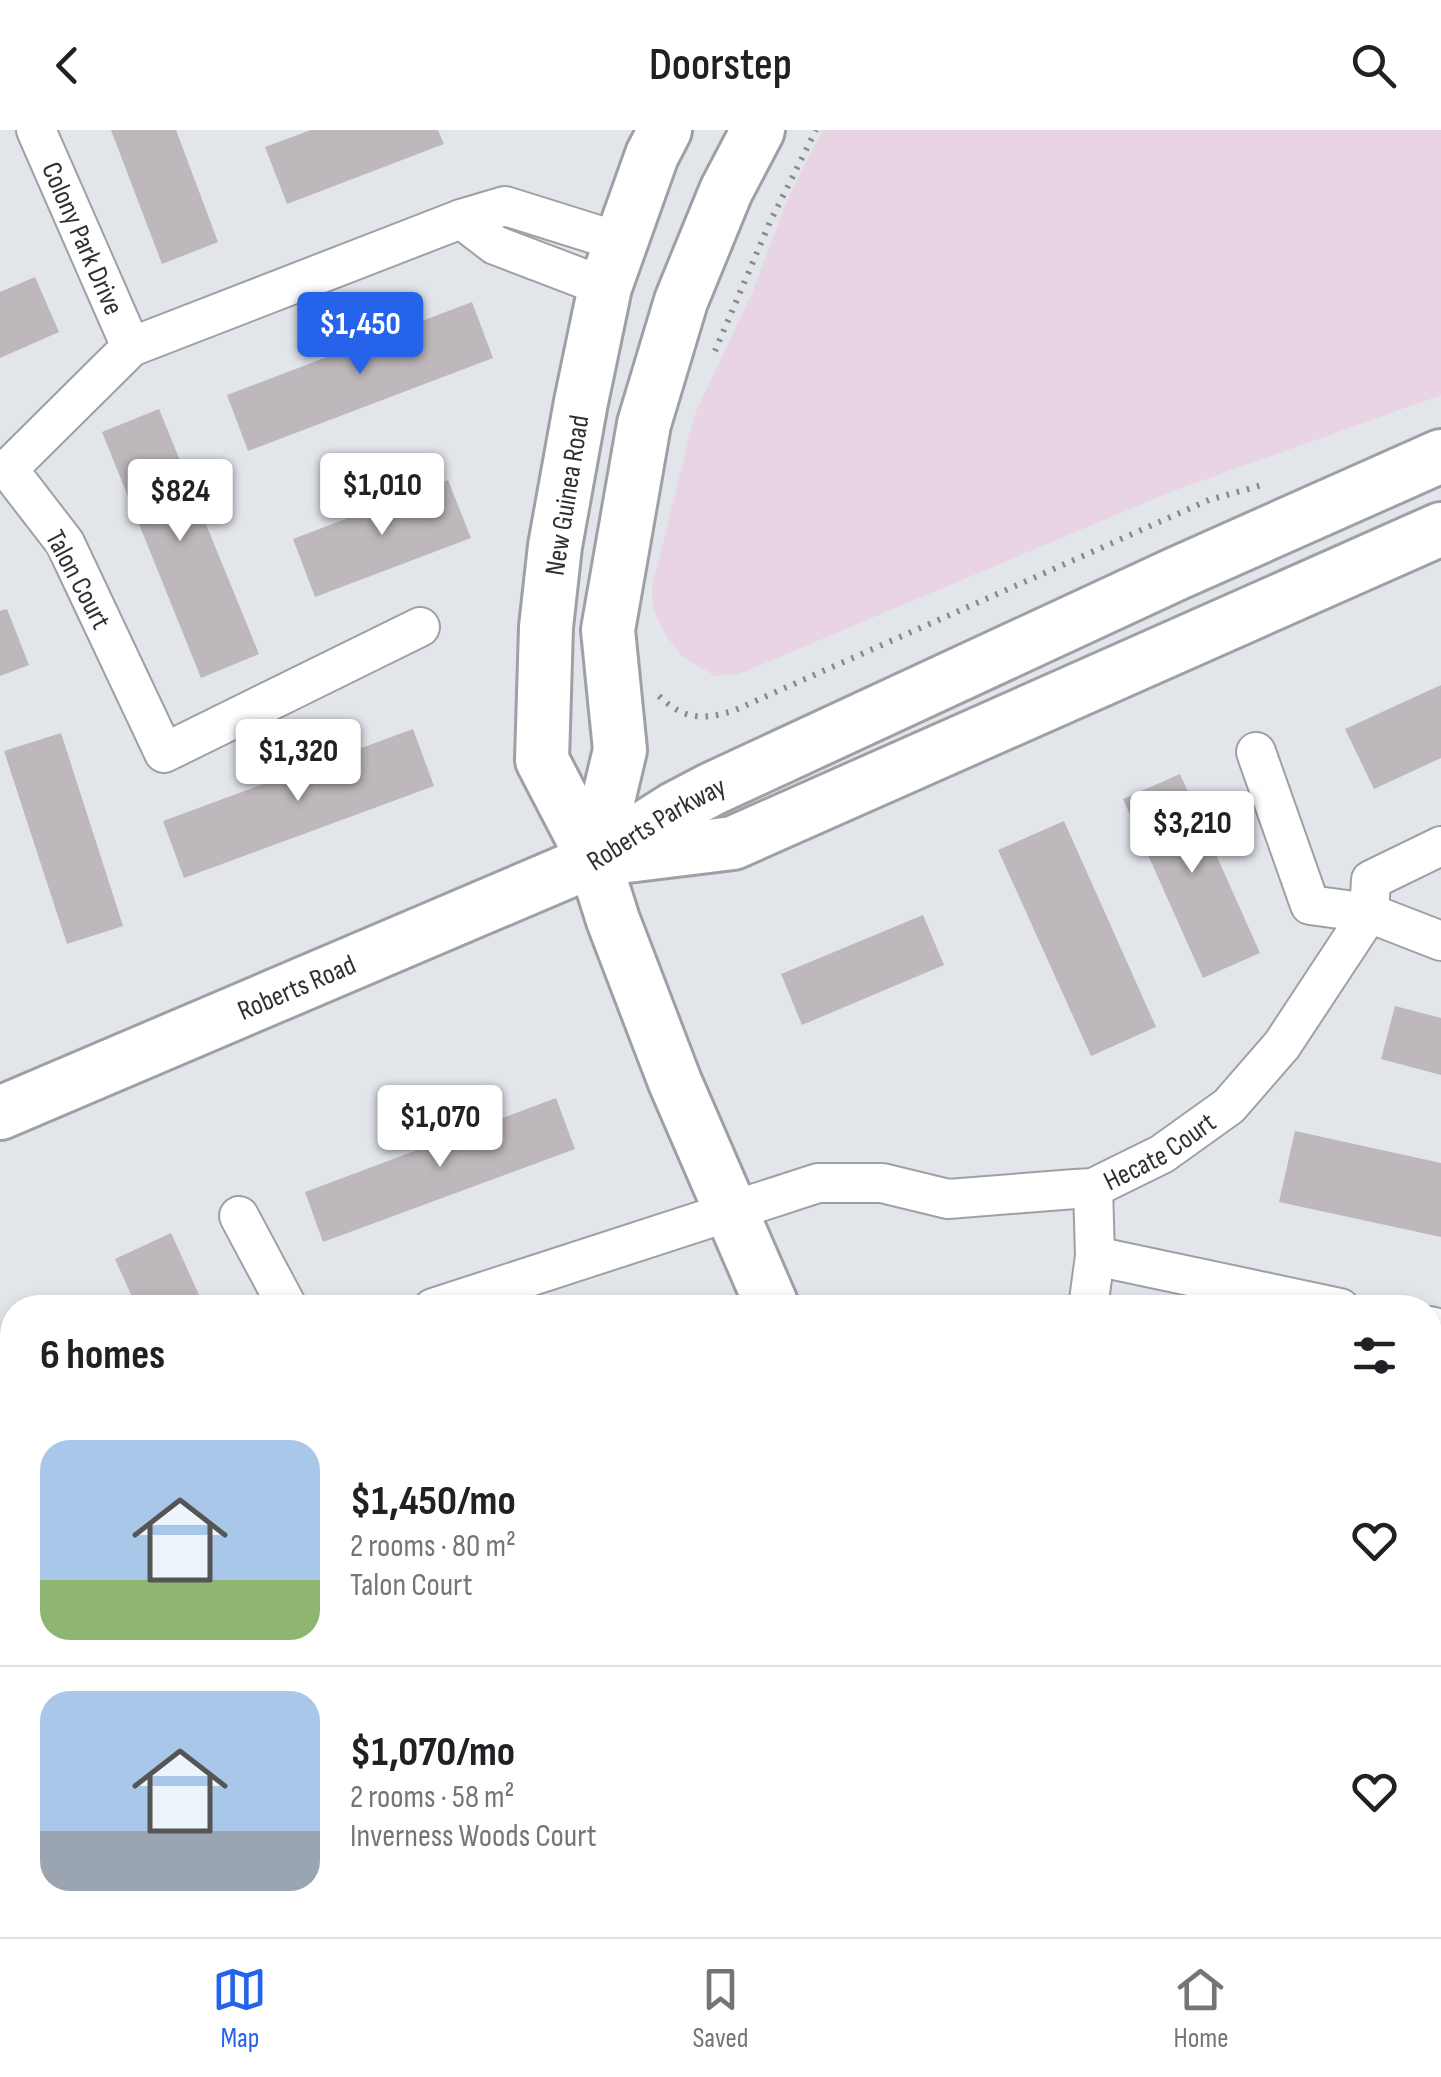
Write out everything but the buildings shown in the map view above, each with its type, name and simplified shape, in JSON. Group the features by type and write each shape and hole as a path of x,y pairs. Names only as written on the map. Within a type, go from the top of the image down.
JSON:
{"main road":[{"name":"New Guinea Road","path":"665,130 612,265 556,546 546,628 542,760 594,860 612,920 674,1082 766,1295"},
{"name":"New Guinea Road","path":"594,860 620,750 608,630 644,424 680,301 726,191 758,130"},
{"name":"Roberts Parkway","path":"594,860 712,788 1178,572 1441,456"},
{"name":"Roberts Parkway","path":"594,860 733,843 1441,529"},
{"name":"Roberts Road","path":"0,1112 594,860"}],"street":[{"name":"Colony Park Drive","path":"36,130 131,347"},
{"name":"Talon Court","path":"420,628 164,753 65,542 4,474 131,347 461,219 505,206 612,265"},
{"path":"1256,752 1310,905 1369,913 1441,941"},
{"name":"Hecate Court","path":"474,1295 818,1183 882,1183 948,1199 1093,1188 1162,1154 1229,1106 1282,1045 1369,913 1371,880 1441,846"},
{"path":"1090,1295 1095,1256 1093,1188"},
{"path":"239,1216 281,1295"},
{"path":"1095,1256 1279,1295"}],"path":[{"path":"709,364 770,222 816,130"},
{"path":"658,695 672,708 708,718 733,711 1209,500 1278,480"}],"shaded area":[{"path":"823,130 1441,130 1441,395 1170,492 739,674 715,676 683,657 666,636 653,609 652,587 695,414 752,293 789,196"}]}
